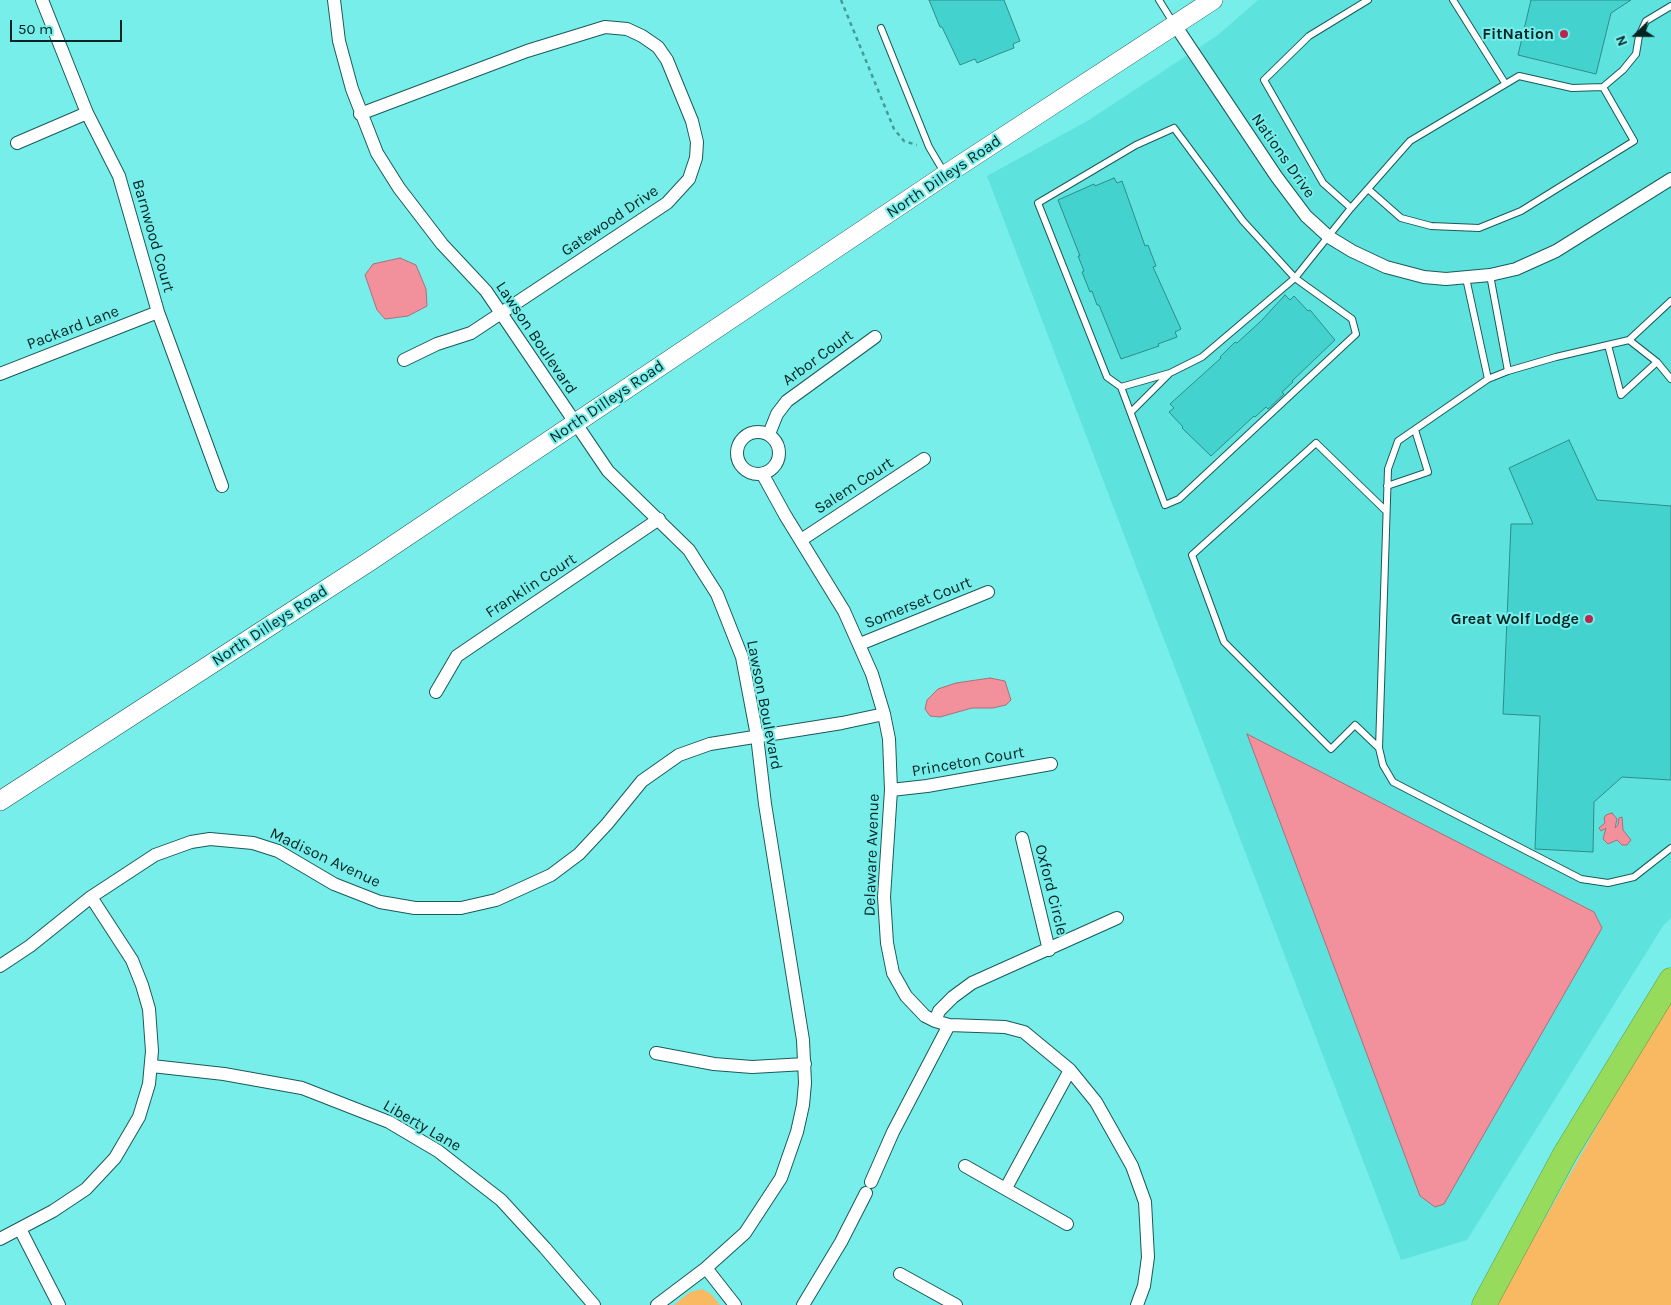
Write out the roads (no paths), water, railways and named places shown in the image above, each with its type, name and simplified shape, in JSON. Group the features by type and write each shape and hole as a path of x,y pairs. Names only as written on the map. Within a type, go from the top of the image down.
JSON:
{"highway":[{"path":"1484,1305 1565,1154 1671,980"}],"street":[{"name":"Barnwood Court","path":"42,0 87,113 119,176 158,312 222,486"},
{"name":"Lawson Boulevard","path":"334,0 339,41 360,114 377,153 424,223 486,291 574,424 608,471 689,550 717,594 742,657 757,736 765,804 801,1030 805,1064 803,1105 797,1132 781,1178 745,1233 706,1268 657,1305"},
{"name":"North Dilleys Road","path":"0,801 370,562 945,175 1213,0"},
{"name":"Nations Drive","path":"1175,25 1291,198 1306,216 1329,237 1386,268 1424,277 1466,278 1516,269 1556,251 1671,179"},
{"name":"Gatewood Drive","path":"360,114 527,51 605,27 627,29 658,47 667,60 692,121 697,142 696,158 689,179 667,203 471,333 437,344 404,360"},
{"path":"17,143 87,113"},
{"name":"Packard Lane","path":"0,374 158,312"},
{"name":"Arbor Court","path":"769,434 777,414 787,401 875,337"},
{"path":"754,432 769,434 779,447 778,459 774,468 763,475 750,473 742,467 737,451 739,441 744,436 754,432"},
{"name":"Salem Court","path":"801,540 924,459"},
{"name":"Delaware Avenue","path":"763,475 844,611 872,674 884,714 889,739 891,790 884,897 887,943 893,972 900,987 926,1016 935,1021 949,1025 994,1026 1024,1032 1070,1070 1096,1102 1111,1125 1132,1166 1144,1202 1148,1257 1144,1286 1137,1305"},
{"name":"Franklin Court","path":"436,692 457,656 659,519"},
{"name":"Somerset Court","path":"860,644 988,592"},
{"name":"Madison Avenue","path":"0,966 30,946 91,897 155,855 190,842 210,839 253,842 301,863 334,884 380,902 415,908 461,908 496,900 550,875 579,854 607,824 642,781 657,768 679,755 710,744 842,723 884,714"},
{"name":"Princeton Court","path":"891,790 927,786 1051,764"},
{"name":"Oxford Circle","path":"1022,838 1049,950"},
{"path":"0,1239 53,1211 86,1189 115,1158 139,1117 152,1066 149,1009 142,985 128,954 91,897"},
{"name":"Oxford Circle","path":"935,1021 939,1011 972,983 1117,918"},
{"path":"803,1305 841,1242 893,1132 949,1025"},
{"path":"656,1053 723,1065 752,1067 805,1064"},
{"name":"Liberty Lane","path":"152,1066 224,1074 302,1088 389,1122 438,1151 490,1190 545,1248 594,1305"},
{"path":"1006,1188 1070,1070"},
{"path":"965,1166 1067,1224"},
{"path":"20,1229 59,1305"},
{"path":"706,1268 734,1305"},
{"path":"900,1274 956,1305"}],"lane":[{"path":"1159,0 1175,25"},
{"path":"1351,208 1323,183 1264,80 1309,36 1368,0"},
{"path":"1453,0 1506,83"},
{"path":"1121,387 1170,373 1202,357 1295,278 1351,208 1410,141 1519,76 1572,88 1603,87 1623,70 1636,54 1639,36 1646,21 1671,6"},
{"path":"881,28 930,147 945,175"},
{"path":"1368,189 1401,218 1432,226 1479,228 1521,211 1634,141 1603,87"},
{"path":"1174,128 1243,221 1295,278 1352,319 1356,334 1179,499 1165,505 1121,387 1107,377 1038,203 1136,145 1174,128"},
{"path":"1490,275 1508,371"},
{"path":"1466,278 1488,379"},
{"path":"1671,301 1629,340 1508,371 1488,379 1398,441 1388,469 1387,486 1380,748 1383,765 1393,782 1581,879 1608,882 1634,877 1671,848"},
{"path":"1629,340 1657,362 1671,379"},
{"path":"1608,345 1621,395 1657,362"},
{"path":"1130,412 1170,373"},
{"path":"1387,486 1428,472 1415,430"},
{"path":"1380,748 1355,726 1331,749 1224,642 1192,555 1316,443 1386,512"}],"place":[{"name":"FitNation","path":"1564,34"},
{"name":"Great Wolf Lodge","path":"1589,619"}]}
